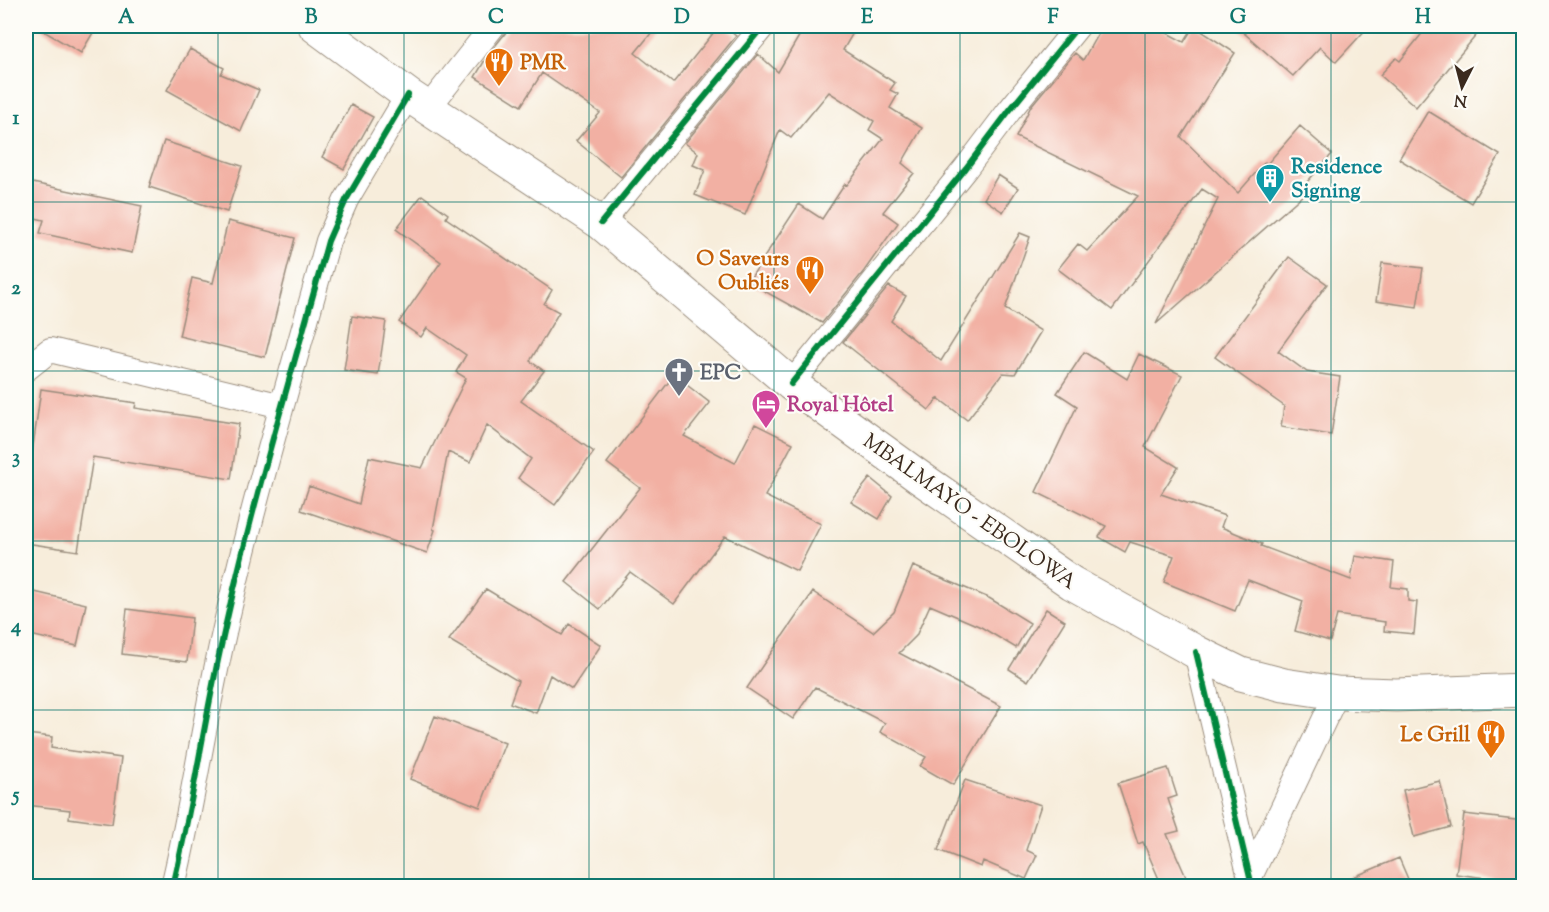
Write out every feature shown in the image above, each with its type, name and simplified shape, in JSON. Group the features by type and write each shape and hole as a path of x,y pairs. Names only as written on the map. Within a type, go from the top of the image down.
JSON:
{"highway":[{"name":"MBALMAYO - EBOLOWA","path":"324,28 418,101 601,223 790,384 1072,584 1241,674 1284,685 1337,693 1396,695 1524,690"}],"street":[{"path":"173,886 186,833 222,639 248,529 328,241 346,200 418,101 493,26"},
{"path":"601,223 763,26"},
{"path":"790,384 1078,26"},
{"path":"26,369 50,350 282,406"},
{"path":"1196,652 1251,883"},
{"path":"1251,883 1337,693"}],"building":[{"path":"35,26 97,26 81,53"},
{"path":"511,26 657,26 635,53 673,83 719,26 724,26 736,36 621,177 576,141 600,113 542,73 521,106 475,77 488,55"},
{"path":"805,26 857,26 843,50 895,83 890,90 898,94 890,108 922,128 902,163 914,173 883,212 898,223 864,271 822,323 748,282 799,204 822,219 845,184 847,185 883,139 869,130 874,121 829,92 791,138 780,130 745,215 695,195 705,170 693,165 698,153 685,143 758,54 778,72"},
{"path":"1102,26 1154,26 1184,42 1194,26 1235,53 1181,137 1238,193 1300,126 1332,154 1299,191 1303,195 1156,324 1218,199 1202,189 1112,310 1058,269 1078,244 1087,251 1138,196 1016,137 1031,106 1075,53 1083,60"},
{"path":"1236,26 1369,26 1336,62 1320,47 1293,76"},
{"path":"1428,26 1484,26 1416,107 1380,75 1396,58 1400,61"},
{"path":"190,49 224,68 221,74 259,90 241,131 167,90"},
{"path":"351,105 373,117 344,169 322,157"},
{"path":"1428,111 1500,155 1471,203 1399,159"},
{"path":"164,141 242,166 227,212 149,187"},
{"path":"998,175 1018,188 1003,212 984,199"},
{"path":"28,182 142,206 132,253 40,233 44,220 26,216"},
{"path":"422,195 448,214 446,218 552,290 544,304 559,312 530,361 544,371 521,401 594,452 555,505 518,478 531,459 487,425 470,462 448,452 433,529 435,530 427,553 301,510 309,486 359,504 369,457 422,468 466,378 456,372 466,355 427,328 421,337 399,322 441,262 396,229"},
{"path":"228,221 295,238 265,357 179,336 192,278 213,283"},
{"path":"1020,233 1030,237 1005,309 1041,331 1015,374 1003,373 967,420 938,398 929,410 843,342 889,286 906,296 891,321 941,361"},
{"path":"1289,257 1327,284 1278,351 1307,372 1340,377 1331,435 1281,427 1284,406 1215,357"},
{"path":"1382,263 1423,268 1417,307 1376,301"},
{"path":"352,316 386,321 378,375 344,370"},
{"path":"1084,352 1127,379 1139,354 1182,375 1145,447 1178,467 1161,494 1225,516 1221,527 1262,544 1261,546 1351,580 1355,556 1394,562 1391,587 1408,589 1408,601 1417,602 1414,634 1384,631 1385,622 1337,615 1330,641 1295,631 1303,601 1248,580 1235,611 1164,582 1174,556 1130,542 1125,552 1099,537 1106,526 1036,492 1077,406 1057,393"},
{"path":"674,375 710,403 684,436 735,463 755,424 793,443 765,496 821,524 797,571 725,536 674,604 630,572 600,609 566,582 640,488 607,463"},
{"path":"41,389 136,403 135,408 239,424 231,479 93,457 78,551 26,543 26,497"},
{"path":"870,478 892,496 879,519 851,502"},
{"path":"913,566 989,598 1030,623 1016,648 981,627 930,605 916,636 899,653 1001,706 953,785 920,766 926,757 880,732 885,723 815,687 793,719 747,688 813,592 873,632 894,612"},
{"path":"486,589 562,635 569,624 601,645 572,689 550,675 536,713 510,703 518,681 449,640"},
{"path":"26,590 86,604 77,646 26,634"},
{"path":"127,609 192,618 187,662 122,654"},
{"path":"1046,609 1065,621 1028,681 1009,669"},
{"path":"435,716 505,743 480,807 410,779"},
{"path":"26,734 52,737 51,748 121,758 112,824 69,818 70,810 26,805"},
{"path":"1168,768 1177,796 1168,799 1179,831 1167,834 1190,886 1162,886 1143,842 1138,844 1118,783"},
{"path":"965,780 1041,805 1026,850 1037,855 1026,879 983,861 981,867 938,850"},
{"path":"1440,781 1451,827 1414,837 1403,790"},
{"path":"1464,814 1524,821 1524,883 1456,874"},
{"path":"1399,858 1411,886 1332,886"}],"cycle path":[{"path":"601,223 763,26"},
{"path":"791,384 1078,26"},
{"path":"173,886 234,587 259,488 328,241 346,200 408,95"},
{"path":"1196,652 1252,886"}],"place":[{"name":"PMR","path":"499,88"},
{"name":"Residence Signing","path":"1270,204"},
{"name":"O Saveurs Oubliés","path":"810,296"},
{"name":"EPC","path":"679,398"},
{"name":"Royal Hôtel","path":"766,430"},
{"name":"Le Grill","path":"1491,760"}]}
